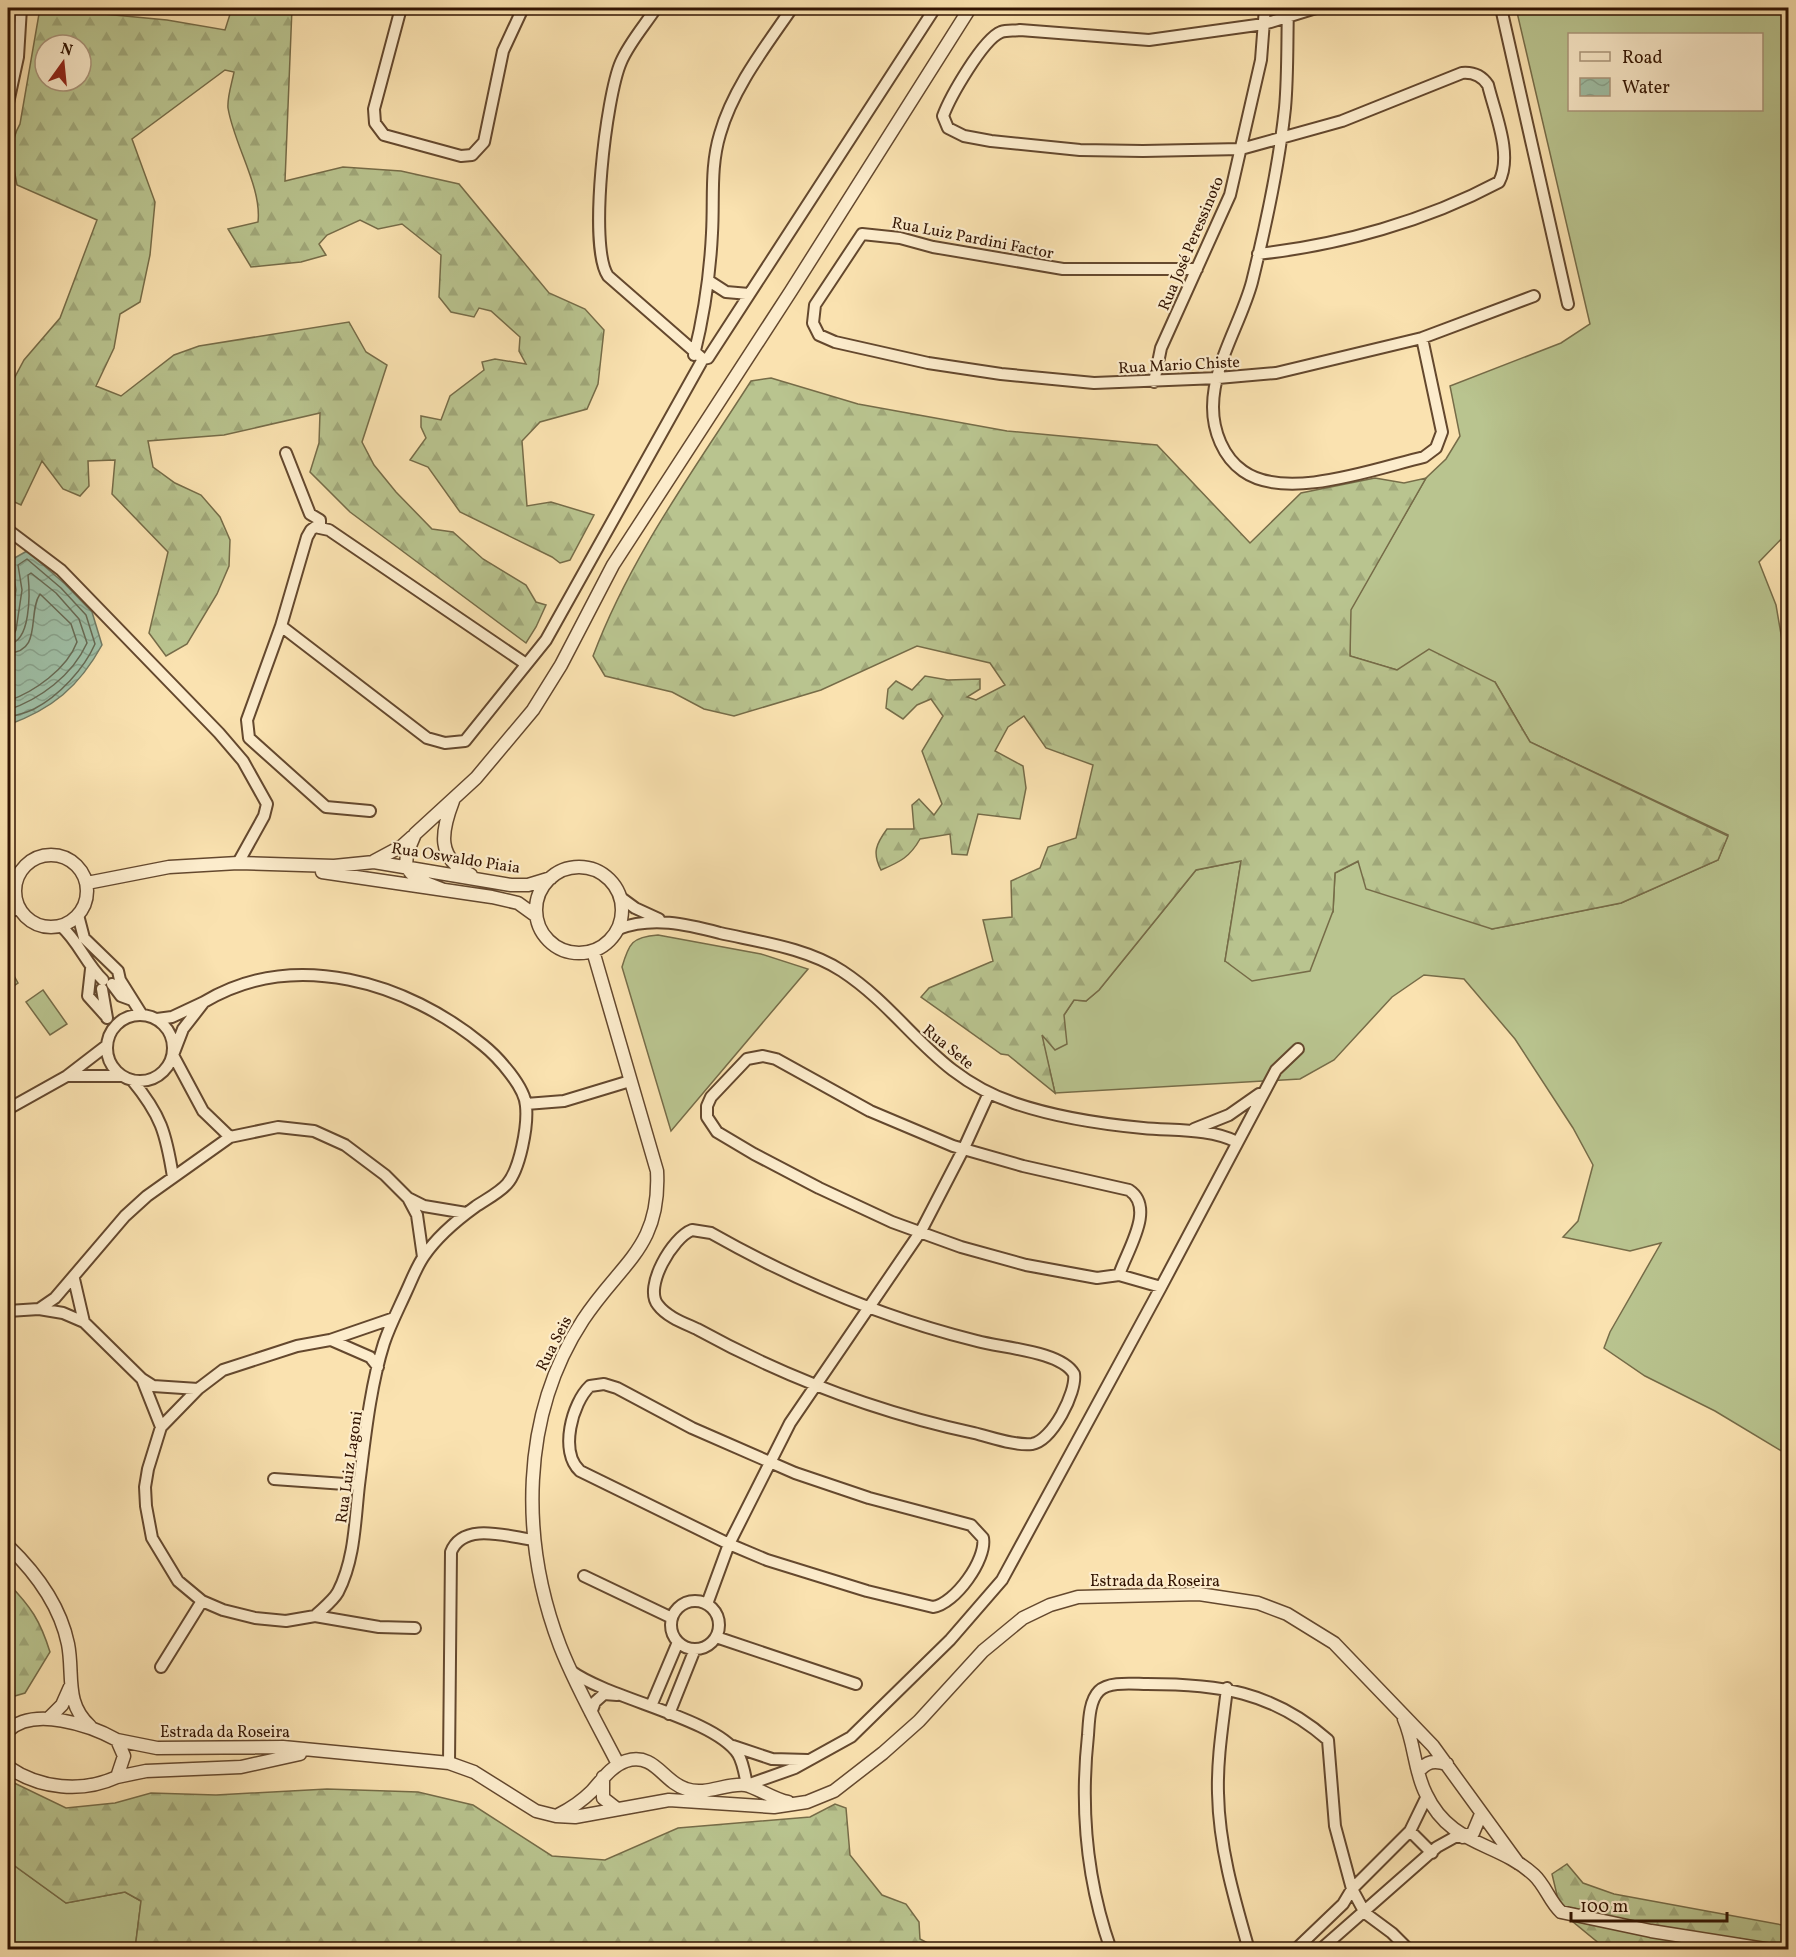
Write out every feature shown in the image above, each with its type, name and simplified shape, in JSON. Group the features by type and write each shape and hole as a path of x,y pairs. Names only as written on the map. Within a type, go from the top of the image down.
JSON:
{"street":[{"path":"8,104 18,57 21,8"},
{"path":"401,8 374,109 375,123 384,135 461,156 472,155 484,142 503,51 523,8"},
{"path":"656,8 621,61 612,92 601,183 600,253 603,268 608,276 698,357 708,358 935,8"},
{"path":"281,626 427,738 445,743 465,741 546,640 698,357 709,281 712,173 720,134 725,117 755,63 792,8"},
{"path":"374,862 402,846 496,756 549,685 613,565 798,281 970,8"},
{"name":"Rua José Peressinoto","path":"1154,382 1161,348 1230,195 1262,60 1265,8"},
{"path":"1258,254 1295,250 1347,239 1420,216 1498,182 1505,168 1488,85 1473,73 1462,73 1342,121 1241,149 1112,151 991,141 964,136 948,128 943,116 949,101 990,40 1001,32 1020,30 1149,40 1264,24 1288,12 1316,8"},
{"path":"1501,8 1568,304"},
{"path":"1288,12 1285,107 1280,139 1251,284 1218,378 1213,407 1219,442 1243,471 1259,479 1280,484 1324,480 1424,458 1436,448 1442,432 1422,338"},
{"name":"Rua Luiz Pardini Factor","path":"819,335 813,323 815,305 862,234 900,238 933,247 1063,269 1197,269"},
{"path":"709,281 726,292 749,294"},
{"name":"Rua Mario Chiste","path":"819,335 835,342 928,363 1001,374 1094,383 1154,382 1276,374 1422,338 1534,296"},
{"path":"286,453 310,514 305,522 315,529 329,530 526,664"},
{"path":"315,529 247,720 249,738 326,807 370,811"},
{"path":"8,530 61,570 243,761 267,804 264,816 238,863"},
{"path":"454,797 444,830 446,849 460,869 484,880"},
{"path":"415,834 406,853 406,866 411,873 426,883 444,890"},
{"path":"54,855 67,859 77,867 87,883 86,901 78,915 61,926 38,925 13,909 15,888 21,871 31,860 41,856 54,855"},
{"name":"Rua Oswaldo Piaia","path":"87,883 169,867 238,863 334,866 374,862 528,885 551,878"},
{"name":"Rua Oswaldo Piaia","path":"284,865 518,903 536,916"},
{"path":"573,867 590,869 606,876 620,897 622,913 618,930 608,943 593,951 576,953 560,949 542,932 536,916 540,891 551,878 573,867"},
{"name":"Rua Sete","path":"620,897 635,908 665,922 768,944 809,956 839,969 853,979 949,1069 1013,1103 1091,1121 1216,1134 1237,1142"},
{"path":"78,915 84,938 101,958 118,971 120,980 142,1015"},
{"name":"Rua Sete","path":"618,930 632,924 665,922"},
{"path":"61,926 74,938 91,969 121,996 132,1000"},
{"name":"Rua Seis","path":"593,951 657,1171 655,1209 641,1248 609,1284 583,1319 550,1385 535,1458 532,1505 539,1575 551,1619 570,1670 618,1764"},
{"path":"101,958 107,982 106,1016"},
{"path":"91,969 88,996 106,1016 112,1028"},
{"path":"8,1109 67,1076 106,1046 112,1028 124,1018 142,1015 157,1019 172,1017 223,990 247,982 290,975 364,982 413,998 474,1037 497,1056 512,1077 526,1104 520,1154 507,1184 466,1213 423,1257"},
{"path":"106,1046 113,1068 122,1076 143,1081 162,1073 183,1029 204,1002"},
{"path":"157,1019 171,1034 172,1055 203,1111 230,1137"},
{"path":"556,1816 578,1803 618,1764 632,1760 646,1761 658,1767 677,1786 698,1791 747,1785 811,1760 840,1745 866,1725 966,1623 1002,1580 1161,1287 1267,1085 1276,1070 1298,1049"},
{"path":"1119,1275 1142,1212 1135,1193 1122,1187 1023,1166 964,1149 870,1111 770,1057 747,1059 709,1102 707,1117 717,1132 819,1188 892,1222 961,1247 1026,1265 1097,1278 1119,1275 1161,1287"},
{"path":"67,1076 122,1076"},
{"path":"132,1080 156,1113 167,1136 173,1177"},
{"path":"526,1104 564,1101 630,1081"},
{"path":"1184,1131 1229,1115 1250,1102 1267,1085"},
{"path":"707,1604 729,1544 769,1462 813,1386 871,1307 921,1231 964,1149 989,1092"},
{"path":"39,1309 56,1298 74,1279 125,1216 173,1177 230,1137 278,1127 314,1131 368,1160 408,1198 424,1206 466,1213"},
{"path":"408,1198 417,1215 423,1257"},
{"path":"692,1230 703,1231 818,1287 968,1339 1047,1356 1066,1363 1074,1374 1074,1387 1047,1437 1032,1444 931,1422 813,1386 738,1352 667,1313 658,1305 653,1295 653,1284 679,1238 692,1230"},
{"name":"Rua Luiz Lagoni","path":"315,1616 338,1593 357,1523 359,1485 378,1367 394,1318 423,1257"},
{"path":"74,1279 84,1322"},
{"path":"8,1311 39,1309 63,1313 84,1322 142,1379 153,1386 198,1389"},
{"path":"394,1318 330,1340 297,1346 223,1370 198,1389 161,1427 145,1487 152,1538 178,1581 202,1601 223,1610 255,1618 286,1621 315,1616 379,1627 415,1628"},
{"path":"330,1340 370,1357 378,1367"},
{"path":"142,1379 161,1427"},
{"path":"611,1385 692,1428 769,1462 860,1495 971,1525 977,1528 983,1538 982,1555 954,1596 944,1604 933,1607 800,1571 729,1544 576,1467 569,1449 577,1405 590,1386 611,1385"},
{"path":"274,1479 359,1485"},
{"path":"449,1763 451,1552 458,1541 471,1533 534,1540"},
{"path":"8,1545 28,1566 50,1596 68,1642 70,1687 76,1710 90,1726"},
{"path":"584,1576 672,1618"},
{"name":"Estrada da Roseira","path":"10,1727 48,1719 90,1726 117,1740 157,1748 249,1746 449,1763 474,1772 536,1811 556,1816 574,1817 669,1800 774,1807 820,1798 834,1791 883,1754 919,1721 1001,1634 1023,1618 1050,1605 1078,1597 1199,1594 1258,1603 1287,1614 1334,1643 1402,1716 1426,1737 1518,1863"},
{"path":"161,1667 202,1601"},
{"path":"689,1602 707,1604 718,1619 716,1637 707,1646 695,1649 678,1642 672,1631 672,1618 678,1608 689,1602"},
{"path":"716,1637 856,1684"},
{"path":"651,1706 678,1642"},
{"path":"669,1714 695,1649"},
{"path":"570,1670 580,1678 651,1706 729,1744 772,1759 811,1760"},
{"path":"1111,1950 1092,1884 1085,1837 1085,1766 1094,1698 1105,1687 1116,1685 1200,1684 1227,1688 1290,1710 1328,1740 1335,1826 1352,1889 1365,1913 1392,1933 1409,1950"},
{"path":"48,1719 62,1705 70,1687"},
{"path":"1227,1688 1218,1766 1219,1815 1225,1862 1250,1950"},
{"path":"591,1713 595,1702 604,1694 623,1696"},
{"name":"Estrada da Roseira","path":"1402,1716 1411,1736 1418,1772 1427,1796 1437,1813 1462,1837 1518,1863 1536,1876 1561,1912 1651,1931 1771,1950"},
{"path":"117,1740 123,1756 117,1777"},
{"path":"727,1803 741,1796 747,1785 741,1761 729,1744"},
{"name":"Estrada da Roseira","path":"8,1767 25,1777 58,1786 88,1786 146,1771 241,1767 290,1755 332,1752"},
{"path":"1418,1772 1423,1765 1433,1761 1447,1764"},
{"path":"603,1777 603,1798 617,1809"},
{"path":"669,1800 672,1789 670,1779"},
{"path":"747,1785 773,1798 795,1804"},
{"path":"1295,1950 1343,1904 1352,1889 1410,1831 1427,1796"},
{"path":"1320,1950 1351,1920 1365,1913 1446,1841 1473,1833 1481,1814"},
{"path":"1410,1831 1432,1853"}],"green space":[{"path":"40,8 167,20 225,30 232,8 292,8 285,181 343,167 401,171 459,184 549,293 585,309 604,330 598,384 587,409 540,422 522,441 527,506 551,502 594,515 570,560 560,563 460,512 428,467 410,460 426,438 421,427 421,416 441,420 450,396 484,370 482,362 495,359 526,364 519,351 520,337 491,311 479,308 474,317 451,312 439,297 441,255 402,224 378,229 360,220 327,235 319,244 326,255 301,262 251,267 228,229 258,222 256,195 228,108 234,72 225,70 132,139 155,202 150,255 140,302 120,314 114,348 96,386 121,396 174,355 199,346 349,322 366,352 387,365 362,442 374,465 396,492 432,529 453,532 483,559 526,585 536,602 546,605 526,643 350,512 310,472 319,443 320,413 224,435 148,441 153,467 175,483 201,495 220,517 230,540 229,566 217,594 187,644 166,656 149,633 168,552 112,494 115,460 88,461 89,486 80,496 63,489 42,461 21,505 8,499 8,390 24,360 60,318 97,220 17,185 13,162 16,132 20,124 33,49 33,93 93,93 93,33 36,33"},
{"path":"1516,8 1788,8 1788,532 1759,562 1776,605 1788,675 1788,1455 1715,1411 1645,1376 1604,1348 1610,1332 1661,1243 1630,1251 1563,1237 1578,1221 1593,1165 1573,1128 1515,1039 1464,979 1424,975 1392,997 1334,1060 1300,1079 1055,1093 1041,1034 1064,1015 1074,1000 1086,1001 1099,990 1196,870 1241,861 1225,961 1333,912 1335,873 1359,861 1492,929 1621,903 1718,860 1728,835 1530,742 1495,682 1397,670 1350,656 1350,610 1426,478 1446,459 1460,436 1450,386 1561,343 1590,324"},
{"path":"771,378 858,404 1007,431 1157,445 1250,543 1301,493 1375,478 1404,483 1426,478 1351,610 1350,656 1397,670 1429,649 1495,682 1530,742 1728,836 1718,860 1621,903 1492,929 1366,889 1358,861 1335,873 1333,911 1310,971 1252,981 1225,961 1241,861 1196,870 1099,990 1086,1001 1074,1000 1064,1015 1067,1044 1055,1050 1042,1035 1055,1093 1008,1055 1001,1054 921,997 929,988 993,961 983,920 1012,917 1011,881 1040,868 1048,847 1076,838 1093,765 1046,748 1024,716 1008,727 995,751 1023,766 1026,788 1020,819 978,814 967,855 952,854 950,834 920,839 904,858 881,870 876,854 880,839 887,829 914,829 912,805 919,799 934,815 942,804 922,751 943,716 931,699 917,705 903,719 886,708 888,689 896,681 912,690 925,676 948,680 980,679 980,689 967,697 976,700 1005,685 990,663 917,646 821,690 734,716 704,709 672,692 605,676 593,656 625,584 664,515 751,381"},
{"path":"658,935 761,954 808,969 671,1131 622,967 633,943 642,937"},
{"path":"8,965 18,983 8,990"},
{"path":"43,990 67,1024 50,1035 26,1002"},
{"path":"8,1583 34,1614 50,1652 25,1693 8,1698"},
{"path":"8,1780 66,1808 115,1803 151,1793 216,1795 327,1789 418,1792 473,1805 552,1856 605,1860 678,1828 810,1817 835,1804 846,1808 850,1855 882,1895 906,1904 919,1922 920,1939 939,1949 135,1949 141,1901 125,1892 66,1903 8,1861"},
{"path":"8,1861 66,1903 125,1892 141,1901 135,1949 8,1949"},
{"path":"1567,1864 1583,1883 1614,1894 1788,1926 1788,1949 1606,1949 1561,1912 1552,1874"}],"water":[{"path":"27,551 65,584 92,612 102,645 84,673 63,695 38,712 8,725 8,634 16,590 11,560"}]}
